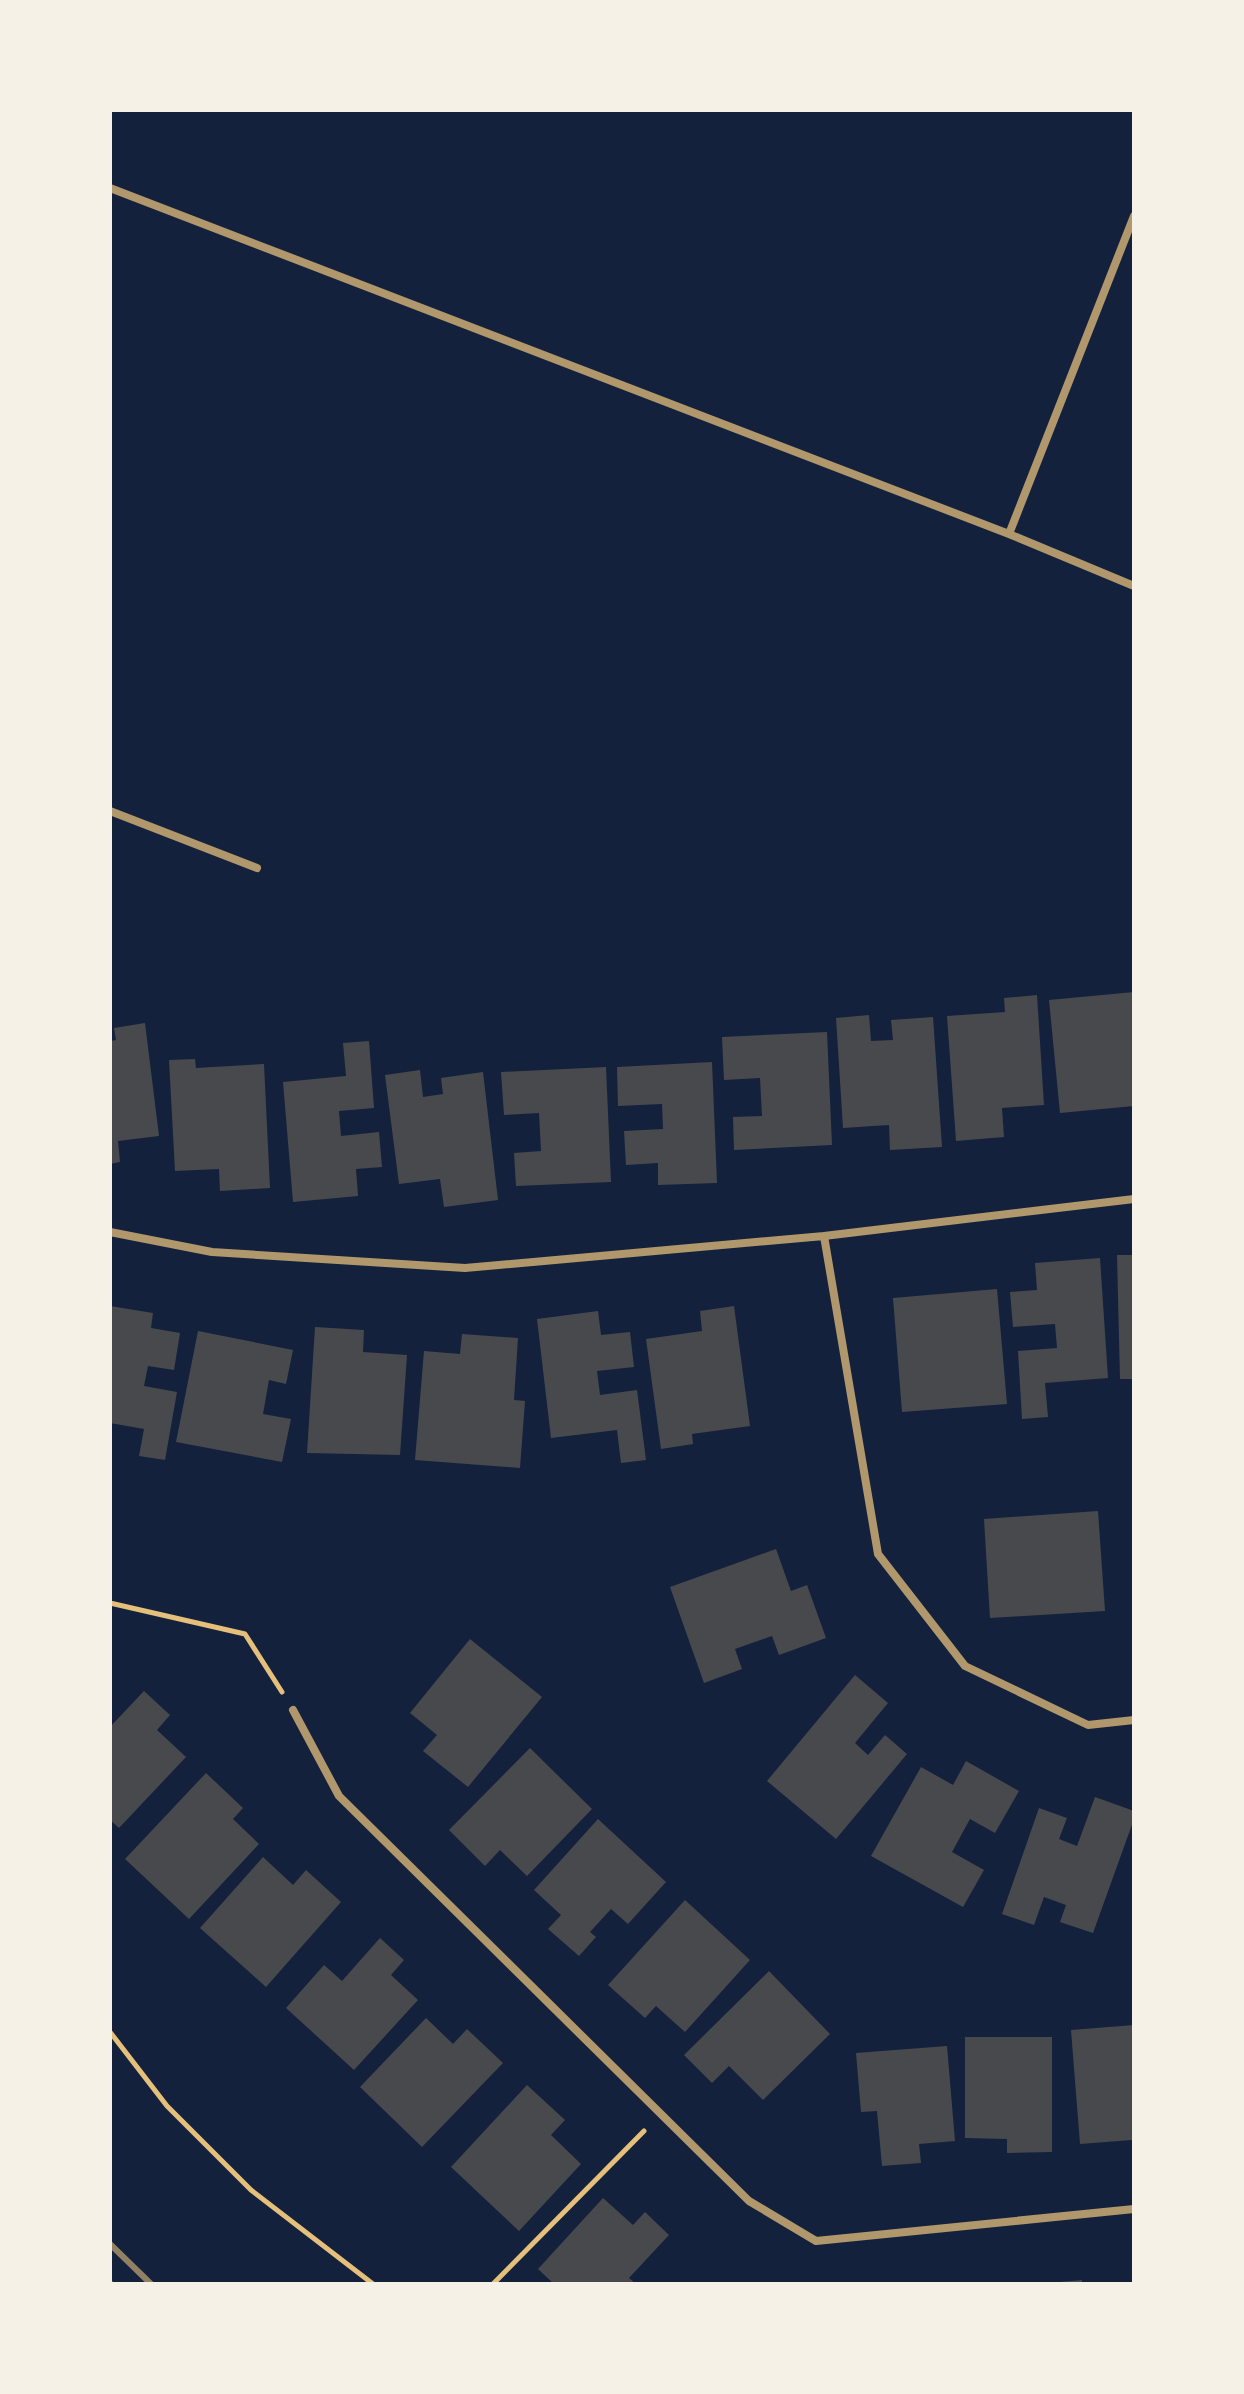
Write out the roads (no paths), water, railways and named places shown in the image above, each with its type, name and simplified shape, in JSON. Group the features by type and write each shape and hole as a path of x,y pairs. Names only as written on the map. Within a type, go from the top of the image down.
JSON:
{"street":[{"path":"110,188 1009,534 1134,586"},
{"path":"1009,534 1134,216"},
{"path":"110,811 257,868"},
{"path":"110,1232 212,1252 465,1268 824,1236 1134,1199"},
{"path":"824,1236 878,1554 965,1666 1088,1725 1134,1720"},
{"path":"293,1710 339,1796 749,2201 816,2241 1134,2209"}],"railway":[{"path":"110,2244 151,2284"}]}
